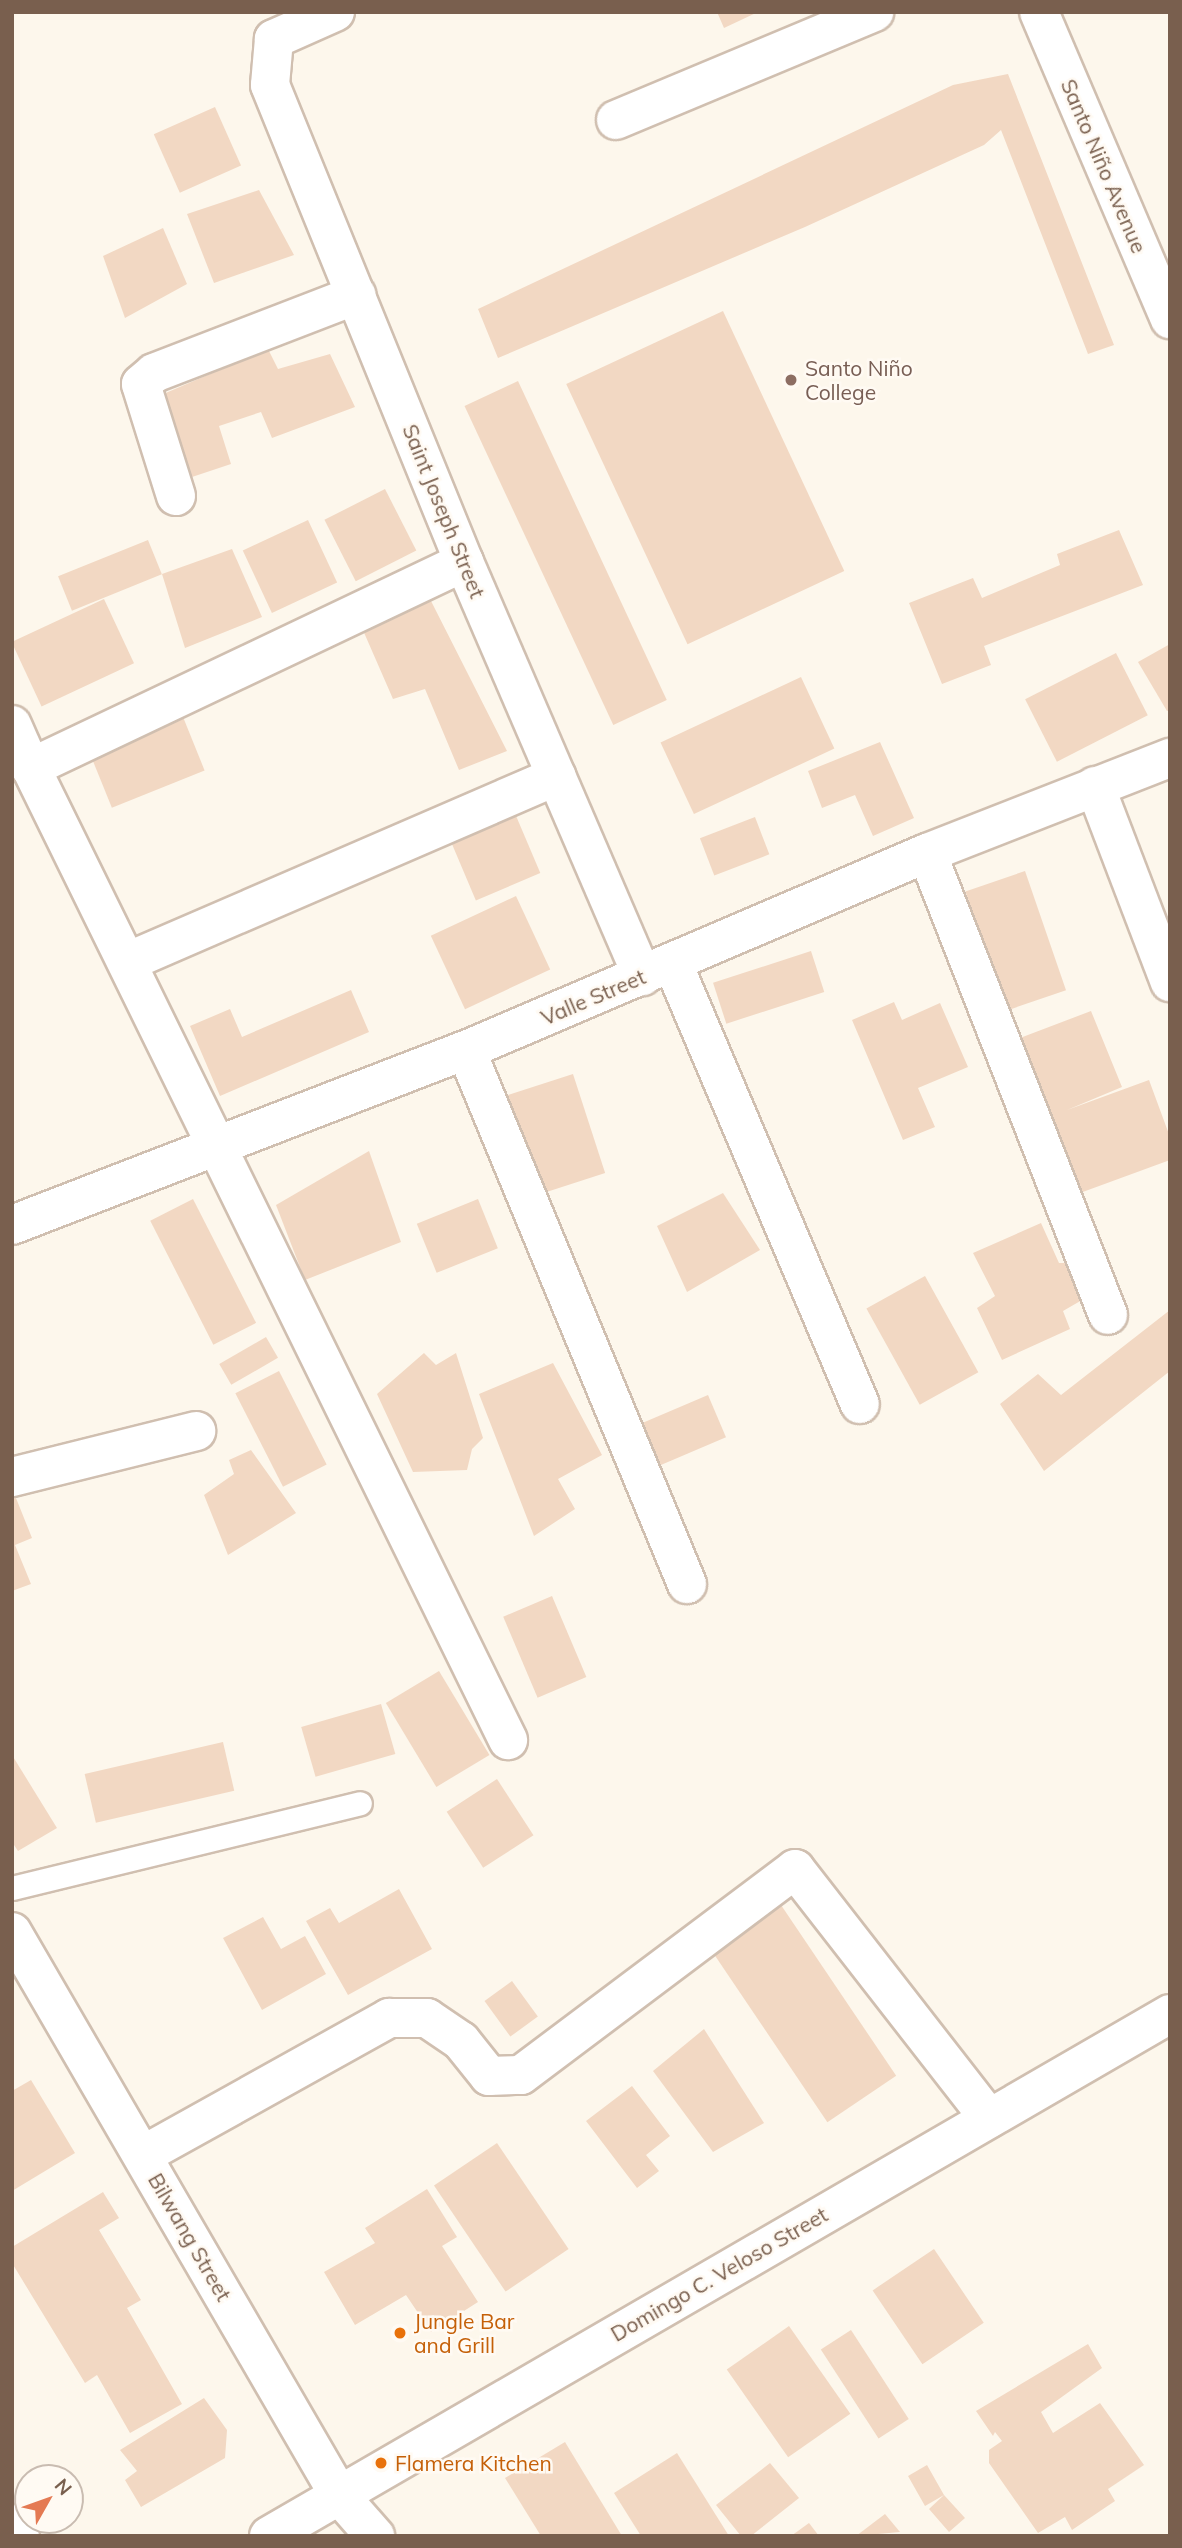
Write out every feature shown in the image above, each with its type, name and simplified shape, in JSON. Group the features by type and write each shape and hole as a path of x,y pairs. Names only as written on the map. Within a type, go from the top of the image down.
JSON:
{"street":[{"name":"Saint Joseph Street","path":"335,12 274,39 270,85 464,562 556,776 657,970 860,1404"},
{"path":"616,120 874,12"},
{"name":"Santo Niño Avenue","path":"1039,12 1170,319"},
{"path":"176,496 141,384 154,373 356,295"},
{"path":"31,768 464,562"},
{"path":"12,724 31,768 508,1740"},
{"name":"Valle Street","path":"12,1226 466,1050 927,853 1170,758"},
{"path":"127,962 556,776"},
{"path":"1095,786 1170,982"},
{"path":"927,853 1108,1315"},
{"path":"466,1050 687,1584"},
{"path":"12,1477 196,1431"},
{"path":"143,2155 389,2018 427,2018 461,2041 489,2076 521,2075 795,1869 989,2118"},
{"name":"Bilwang Street","path":"12,1932 339,2495 375,2536"},
{"name":"Domingo C. Veloso Street","path":"269,2536 1170,2014"},
{"path":"12,2524 20,2536"}],"lane":[{"path":"12,1888 360,1803"}],"building":[{"path":"717,12 758,12 724,28"},
{"path":"1008,74 1114,345 1088,354 1001,130 984,145 805,227 498,358 478,309 953,85"},
{"path":"215,107 241,165 180,193 154,134"},
{"path":"259,190 294,255 214,283 187,214"},
{"path":"163,228 187,284 125,318 103,256"},
{"path":"723,311 844,571 688,644 566,384"},
{"path":"268,349 278,369 330,354 355,407 272,438 261,412 219,426 231,464 189,478 161,395"},
{"path":"518,381 667,700 613,725 465,406"},
{"path":"385,489 416,550 356,581 324,520"},
{"path":"308,520 337,583 272,613 243,550"},
{"path":"1119,530 1143,585 984,646 991,665 942,684 909,603 973,578 982,598 1060,565 1057,554"},
{"path":"148,540 162,574 72,611 58,576"},
{"path":"232,549 262,617 185,648 162,574"},
{"path":"104,599 134,663 42,706 12,642"},
{"path":"431,601 507,751 459,770 425,689 393,699 362,628"},
{"path":"1170,644 1170,710 1167,711 1138,662"},
{"path":"1116,653 1148,715 1057,762 1025,699"},
{"path":"801,677 834,749 694,814 661,743"},
{"path":"181,712 205,770 112,808 88,749"},
{"path":"880,742 914,818 873,836 855,795 822,808 808,771"},
{"path":"511,804 540,873 476,900 447,831"},
{"path":"755,817 769,854 714,875 700,838"},
{"path":"1025,871 1066,990 1006,1011 965,892"},
{"path":"516,896 550,969 465,1009 431,936"},
{"path":"811,951 824,992 726,1024 713,983"},
{"path":"351,990 369,1032 220,1096 190,1026 230,1009 242,1037"},
{"path":"894,1002 902,1020 940,1003 968,1067 918,1088 935,1127 903,1140 852,1020"},
{"path":"1091,1011 1122,1087 1067,1110 1149,1080 1170,1137 1170,1160 1080,1193 1020,1038"},
{"path":"573,1074 605,1173 532,1197 500,1098"},
{"path":"369,1151 401,1242 305,1280 276,1205"},
{"path":"723,1193 760,1250 687,1292 657,1226"},
{"path":"193,1199 256,1323 213,1345 150,1221"},
{"path":"478,1199 498,1248 437,1273 417,1224"},
{"path":"1041,1223 1059,1263 1078,1263 1089,1296 1063,1311 1070,1329 1002,1360 977,1308 995,1296 973,1253"},
{"path":"925,1276 978,1372 920,1405 866,1308"},
{"path":"1170,1310 1170,1371 1044,1471 1000,1404 1038,1374 1061,1395"},
{"path":"266,1337 278,1358 231,1385 219,1364"},
{"path":"424,1353 436,1365 456,1353 483,1438 472,1449 467,1470 413,1472 377,1394"},
{"path":"553,1363 602,1455 558,1479 575,1509 534,1536 479,1394"},
{"path":"279,1371 327,1465 283,1487 235,1393"},
{"path":"708,1395 726,1437 660,1465 642,1423"},
{"path":"251,1450 296,1513 228,1555 204,1495 234,1474 229,1460"},
{"path":"12,1488 32,1538 15,1545 31,1584 12,1591"},
{"path":"552,1596 586,1677 538,1698 503,1617"},
{"path":"439,1671 489,1755 436,1787 386,1703"},
{"path":"381,1704 395,1754 316,1777 301,1727"},
{"path":"223,1742 234,1791 96,1823 85,1774"},
{"path":"12,1755 57,1828 18,1851 12,1842"},
{"path":"497,1779 533,1835 483,1868 447,1812"},
{"path":"399,1889 432,1949 348,1995 306,1921 330,1908 339,1923"},
{"path":"781,1905 896,2076 827,2122 712,1951"},
{"path":"263,1917 281,1949 305,1936 326,1974 262,2010 223,1938"},
{"path":"512,1981 538,2017 510,2037 484,2001"},
{"path":"704,2029 764,2123 713,2152 653,2071"},
{"path":"31,2080 75,2153 12,2191 12,2091"},
{"path":"632,2086 670,2136 646,2155 659,2171 637,2188 586,2121"},
{"path":"497,2143 569,2249 506,2292 434,2185"},
{"path":"427,2189 457,2237 442,2246 478,2302 431,2332 406,2295 355,2325 324,2272 375,2243 365,2228"},
{"path":"103,2192 119,2218 99,2230 141,2300 127,2308 182,2404 130,2433 97,2375 85,2383 12,2263 12,2247"},
{"path":"934,2249 984,2323 922,2364 873,2290"},
{"path":"789,2326 850,2414 788,2457 727,2370"},
{"path":"851,2330 909,2419 879,2439 821,2350"},
{"path":"1088,2344 1102,2368 1041,2412 1053,2433 1100,2403 1144,2465 1108,2489 1115,2501 1072,2530 1065,2517 1038,2533 989,2463 989,2450 1002,2441 995,2432 993,2436 976,2411"},
{"path":"204,2398 227,2430 225,2458 141,2507 125,2480 137,2471 120,2450"},
{"path":"565,2442 622,2536 541,2536 505,2478"},
{"path":"677,2453 729,2536 641,2536 614,2493"},
{"path":"770,2463 799,2498 751,2536 741,2536 716,2505"},
{"path":"927,2465 944,2495 925,2506 908,2476"},
{"path":"944,2495 965,2518 949,2532 929,2509"},
{"path":"885,2514 900,2532 856,2536"},
{"path":"809,2523 819,2536 791,2536"}],"place":[{"name":"Santo Niño College","path":"791,380"},
{"name":"Jungle Bar and Grill","path":"400,2333"},
{"name":"Flamera Kitchen","path":"381,2463"}]}
